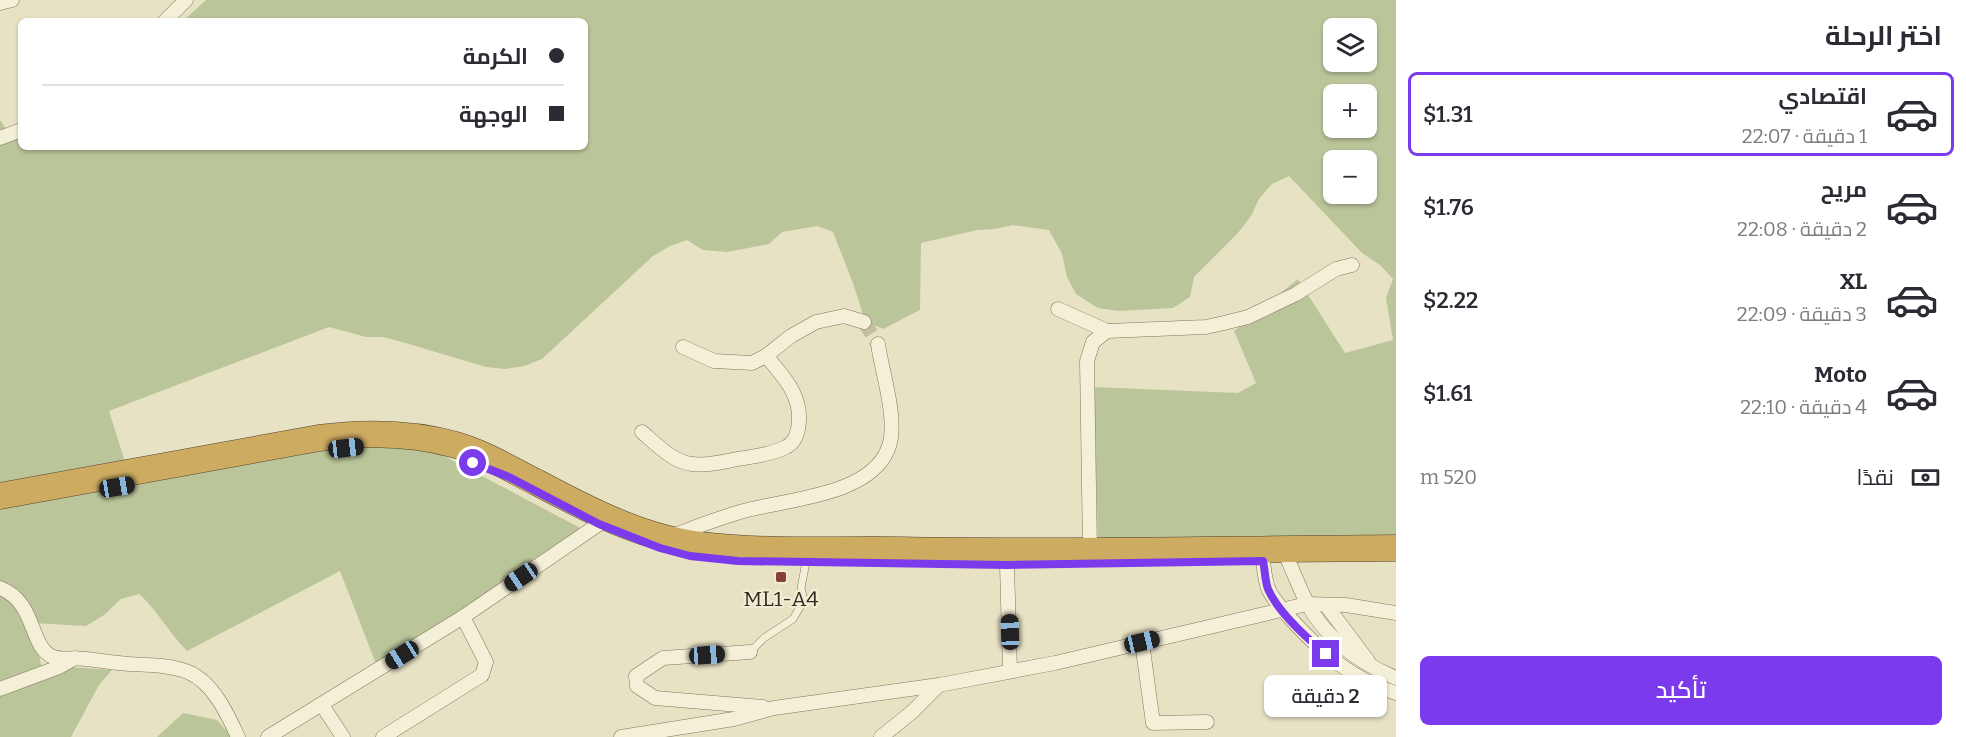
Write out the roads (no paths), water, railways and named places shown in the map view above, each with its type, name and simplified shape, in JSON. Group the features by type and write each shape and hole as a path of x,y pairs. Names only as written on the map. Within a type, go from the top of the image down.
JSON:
{"highway":[{"path":"0,496 319,438 349,435 411,435 459,446 491,459 570,500 648,534 694,544 740,548 957,552 1396,548"},
{"path":"0,509 309,452 365,446 422,450 469,461 509,477 599,524 660,548 690,556 738,561 1007,565 1396,560"}],"street":[{"path":"0,3 12,0"},
{"path":"168,18 186,0"},
{"path":"0,138 18,131"},
{"path":"1058,309 1107,331 1206,327 1248,317 1296,294 1336,269 1352,265"},
{"path":"683,347 714,361 752,363 816,322 844,316 864,321"},
{"path":"1090,550 1087,362 1092,342 1107,331"},
{"path":"666,539 741,511 823,493 865,476 880,461 888,448 891,432 889,395 881,364 879,344"},
{"path":"642,432 672,456 690,464 750,458 786,447 795,440 799,423 799,407 784,377 766,356"},
{"path":"268,737 463,617 599,524"},
{"path":"1275,560 1317,619 1346,651 1375,669 1396,678"},
{"path":"1275,560 1268,588 1283,610 1312,642 1341,666 1365,681 1396,693"},
{"path":"1007,565 1010,671"},
{"path":"0,588 19,599 41,645 48,654 56,658 77,657 158,666 189,672 213,692 223,706 238,737"},
{"path":"621,737 734,719 774,708 939,685 1055,663 1307,604 1346,605 1396,613"},
{"path":"1326,605 1375,669"},
{"path":"383,737 482,675 486,662 463,617"},
{"path":"1142,642 1153,723 1207,722"},
{"path":"750,652 663,658 636,676 637,686 655,698 774,708"},
{"path":"0,689 59,667 77,657"},
{"path":"881,737 912,712 939,685"},
{"path":"322,705 343,737"}],"lane":[{"path":"750,652 764,638 793,619 804,600 801,588 806,562"}],"tunnel":[{"path":"864,322 878,344"}],"place":[{"name":"ML1-A4","path":"781,577"}]}
